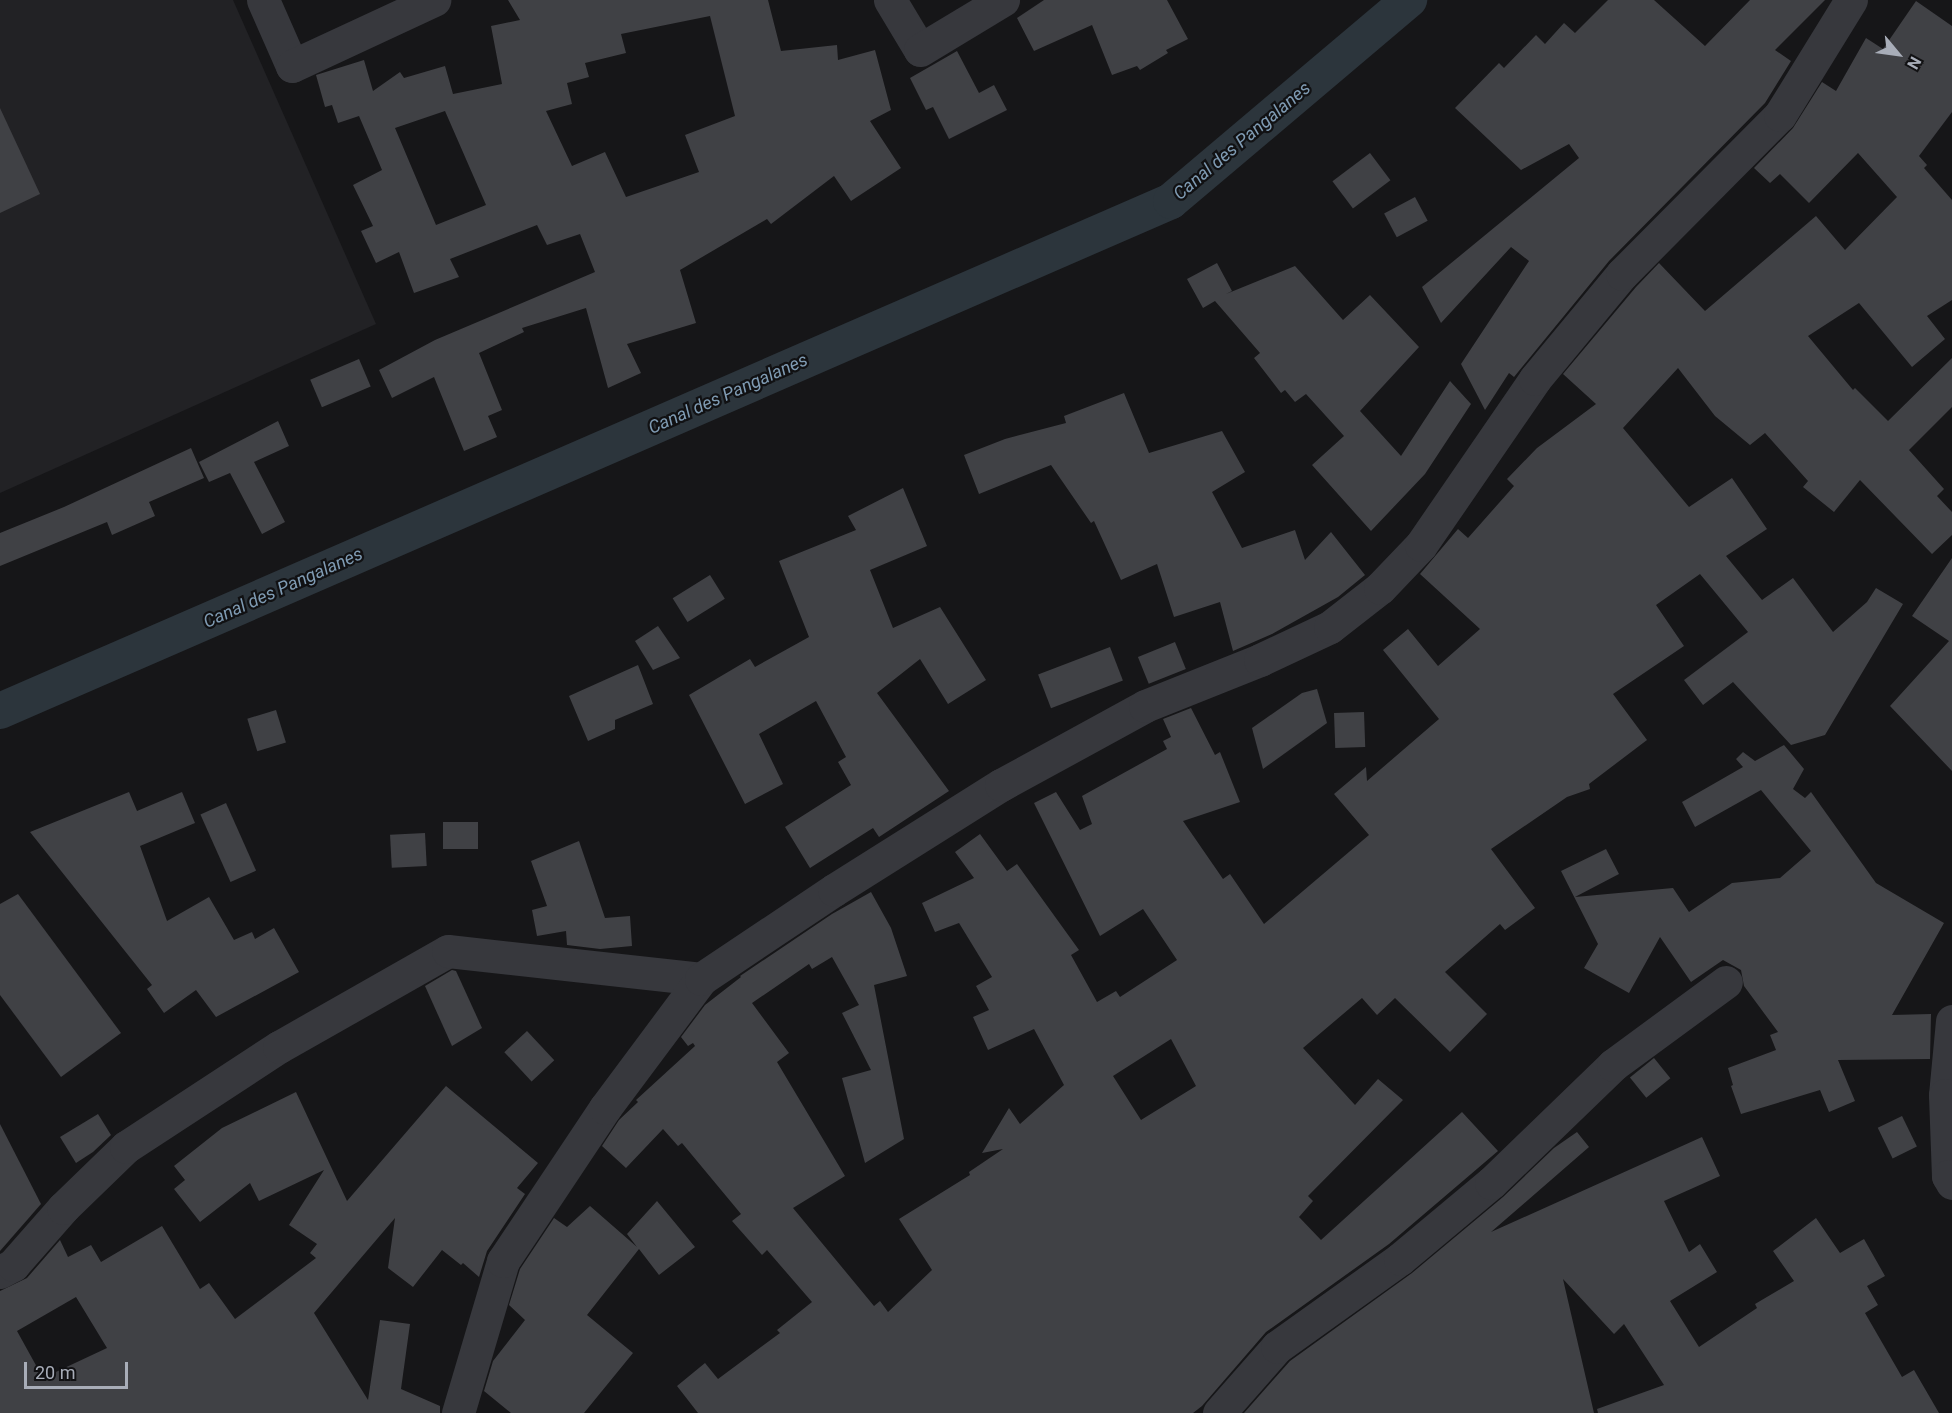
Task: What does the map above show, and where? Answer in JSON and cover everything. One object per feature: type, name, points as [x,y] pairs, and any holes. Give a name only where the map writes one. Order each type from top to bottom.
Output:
[{"type":"street","points":[[263,0],[292,66],[435,0]]},
{"type":"street","points":[[890,0],[920,50],[1003,0]]},
{"type":"street","points":[[458,1413],[503,1261],[605,1108],[701,979],[834,890],[1001,784],[1145,706],[1260,660],[1330,627],[1380,588],[1421,545],[1535,379],[1622,274],[1780,115],[1851,0]]},
{"type":"street","points":[[0,1272],[13,1265],[63,1208],[126,1147],[279,1047],[448,951],[701,979]]},
{"type":"street","points":[[1220,1413],[1277,1347],[1400,1259],[1491,1183],[1613,1065],[1726,982]]},
{"type":"street","points":[[1952,1021],[1945,1095],[1948,1176],[1952,1182]]},
{"type":"shaded area","points":[[0,0],[233,0],[376,324],[0,493]]},
{"type":"building","points":[[508,0],[768,0],[781,51],[837,45],[838,60],[875,50],[891,110],[870,121],[901,168],[851,201],[834,176],[771,224],[767,219],[680,270],[696,323],[627,344],[641,373],[608,388],[586,308],[522,328],[524,332],[479,353],[502,410],[488,416],[497,437],[464,451],[434,377],[392,398],[379,370],[435,340],[595,272],[580,234],[547,245],[537,225],[450,259],[459,277],[414,293],[399,252],[376,263],[361,231],[373,226],[353,185],[382,170],[359,116],[338,123],[332,105],[325,107],[316,75],[364,60],[373,91],[400,72],[404,78],[445,66],[453,94],[502,84],[491,26],[520,20]],"holes":[[[710,16],[735,116],[685,135],[699,172],[626,197],[605,152],[572,166],[546,111],[572,104],[567,83],[589,77],[585,63],[626,53],[621,34]],[[445,111],[486,205],[436,225],[395,128]]]},
{"type":"building","points":[[1044,0],[1167,0],[1188,39],[1166,50],[1168,53],[1140,70],[1137,66],[1112,75],[1092,25],[1034,51],[1017,18]]},
{"type":"building","points":[[1608,0],[1654,0],[1705,46],[1750,0],[1825,0],[1775,50],[1791,61],[1765,103],[1609,261],[1514,377],[1509,373],[1485,410],[1461,364],[1529,261],[1511,247],[1441,323],[1422,287],[1579,158],[1569,144],[1521,170],[1455,108],[1499,63],[1504,68],[1536,35],[1545,44],[1564,23],[1575,33]]},
{"type":"building","points":[[1916,1],[1952,26],[1952,112],[1919,156],[1927,165],[1924,168],[1952,200],[1952,300],[1927,316],[1945,339],[1912,367],[1859,303],[1808,336],[1853,390],[1855,388],[1888,421],[1952,358],[1952,407],[1909,450],[1944,489],[1937,496],[1952,512],[1952,535],[1932,554],[1860,480],[1834,512],[1803,487],[1808,481],[1765,433],[1750,445],[1715,416],[1678,368],[1623,428],[1689,507],[1732,478],[1767,529],[1726,556],[1762,600],[1793,578],[1833,632],[1867,602],[1876,588],[1903,604],[1825,735],[1791,745],[1733,682],[1703,705],[1684,680],[1748,632],[1700,574],[1656,605],[1684,646],[1613,694],[1647,740],[1589,784],[1590,789],[1567,797],[1491,849],[1535,908],[1505,930],[1500,924],[1445,972],[1487,1014],[1450,1052],[1395,998],[1377,1015],[1362,998],[1303,1048],[1355,1105],[1378,1079],[1403,1100],[1308,1196],[1313,1201],[1299,1217],[1321,1240],[1462,1112],[1498,1151],[1389,1244],[1266,1332],[1202,1406],[1193,1413],[698,1413],[677,1386],[705,1363],[718,1379],[780,1333],[777,1330],[812,1302],[767,1250],[762,1255],[732,1221],[741,1214],[682,1143],[678,1146],[663,1129],[626,1168],[602,1146],[619,1120],[638,1102],[636,1100],[695,1046],[693,1043],[688,1046],[681,1037],[705,1005],[740,976],[832,914],[871,892],[891,928],[907,976],[874,985],[904,1139],[865,1163],[842,1078],[871,1070],[842,1013],[859,1005],[832,957],[812,969],[809,964],[752,1003],[789,1053],[777,1062],[845,1176],[793,1208],[874,1306],[880,1301],[888,1312],[932,1270],[899,1219],[970,1175],[969,1172],[1003,1149],[982,1153],[1009,1108],[1020,1124],[1064,1085],[1034,1029],[988,1050],[973,1017],[989,1010],[976,986],[992,977],[959,923],[935,932],[922,903],[974,878],[955,852],[980,834],[1007,871],[1017,864],[1079,950],[1071,955],[1097,1002],[1116,991],[1120,997],[1177,960],[1143,909],[1100,936],[1034,803],[1056,792],[1080,830],[1092,824],[1082,796],[1167,749],[1163,741],[1171,737],[1163,719],[1191,708],[1215,755],[1220,752],[1240,802],[1183,821],[1223,879],[1230,874],[1264,924],[1369,835],[1334,794],[1366,767],[1367,781],[1439,719],[1383,650],[1408,629],[1438,666],[1480,629],[1420,574],[1458,529],[1468,538],[1514,486],[1507,479],[1537,448],[1596,404],[1563,374],[1659,263],[1705,311],[1816,216],[1845,250],[1897,197],[1858,153],[1809,203],[1780,174],[1770,183],[1754,168],[1793,128],[1822,82],[1836,91],[1866,38],[1883,49]],"holes":[[[1171,1039],[1196,1086],[1141,1120],[1113,1076]]]},
{"type":"building","points":[[957,51],[979,93],[994,85],[1007,110],[949,139],[933,107],[926,110],[910,78]]},
{"type":"building","points":[[0,108],[40,194],[0,213]]},
{"type":"building","points":[[1370,153],[1390,180],[1353,208],[1332,181]]},
{"type":"building","points":[[1415,197],[1428,221],[1397,237],[1384,213]]},
{"type":"building","points":[[1217,263],[1232,291],[1226,294],[1295,266],[1343,320],[1370,295],[1419,347],[1360,411],[1401,456],[1450,381],[1471,404],[1425,474],[1371,531],[1312,465],[1344,436],[1306,394],[1295,402],[1285,390],[1281,393],[1254,358],[1260,353],[1215,301],[1203,308],[1187,279]]},
{"type":"building","points":[[359,359],[371,387],[322,407],[310,380]]},
{"type":"building","points":[[1124,393],[1149,453],[1222,431],[1245,472],[1212,492],[1242,548],[1295,530],[1305,560],[1331,532],[1365,575],[1338,597],[1272,634],[1233,651],[1220,602],[1174,617],[1157,564],[1121,580],[1094,521],[1091,523],[1051,465],[979,494],[964,455],[1005,439],[1066,423],[1064,416]]},
{"type":"building","points":[[278,421],[289,446],[254,462],[285,522],[262,534],[230,473],[209,482],[199,462]]},
{"type":"building","points":[[191,448],[204,478],[149,502],[155,516],[112,535],[107,522],[0,566],[0,533],[64,507]]},
{"type":"building","points":[[903,488],[927,546],[870,570],[893,628],[940,607],[986,680],[948,704],[920,659],[877,693],[949,791],[879,837],[873,828],[810,868],[785,827],[851,785],[838,762],[846,757],[816,701],[759,734],[783,784],[745,804],[689,695],[750,659],[755,667],[809,637],[779,561],[856,530],[848,516]]},
{"type":"building","points":[[1952,558],[1952,771],[1890,706],[1949,641],[1912,616]]},
{"type":"building","points":[[710,575],[725,599],[688,622],[673,598]]},
{"type":"building","points":[[658,626],[680,658],[653,670],[635,641]]},
{"type":"building","points":[[1175,642],[1186,669],[1149,684],[1138,657]]},
{"type":"building","points":[[1110,647],[1123,681],[1051,708],[1038,675]]},
{"type":"building","points":[[638,665],[653,704],[615,720],[615,729],[588,741],[569,696]]},
{"type":"building","points":[[1317,689],[1327,723],[1263,769],[1252,728],[1302,693]]},
{"type":"building","points":[[276,710],[286,743],[257,751],[247,719]]},
{"type":"building","points":[[1364,712],[1365,747],[1335,748],[1334,713]]},
{"type":"building","points":[[1784,745],[1804,769],[1793,789],[1805,798],[1811,792],[1876,883],[1944,923],[1892,1015],[1931,1014],[1930,1059],[1838,1060],[1855,1101],[1829,1112],[1820,1090],[1741,1114],[1731,1086],[1733,1085],[1728,1068],[1776,1050],[1770,1035],[1778,1032],[1744,986],[1741,970],[1723,960],[1691,982],[1660,937],[1629,993],[1584,968],[1598,944],[1561,871],[1606,849],[1619,874],[1575,897],[1673,888],[1689,912],[1732,883],[1780,878],[1811,851],[1761,790],[1695,827],[1682,802],[1743,767],[1736,759],[1743,752],[1755,761]]},
{"type":"building","points":[[129,792],[137,811],[182,792],[195,823],[140,846],[167,921],[209,897],[234,940],[252,932],[255,939],[274,928],[299,972],[216,1017],[196,990],[164,1013],[147,989],[152,985],[30,832]]},
{"type":"building","points":[[226,803],[256,871],[231,882],[200,814]]},
{"type":"building","points":[[443,822],[478,822],[478,849],[443,849]]},
{"type":"building","points":[[425,833],[427,866],[392,868],[390,835]]},
{"type":"building","points":[[579,841],[605,918],[630,916],[632,946],[600,949],[567,945],[566,931],[537,936],[532,910],[547,906],[531,861]]},
{"type":"building","points":[[18,894],[121,1033],[61,1077],[0,995],[0,904]]},
{"type":"building","points":[[452,970],[456,971],[482,1028],[452,1046],[425,986]]},
{"type":"building","points":[[527,1031],[554,1060],[532,1081],[504,1052]]},
{"type":"building","points":[[1654,1058],[1670,1078],[1646,1098],[1630,1078]]},
{"type":"building","points":[[446,1086],[538,1163],[517,1188],[525,1194],[487,1251],[479,1277],[463,1263],[461,1265],[442,1250],[413,1287],[388,1268],[395,1218],[314,1313],[368,1400],[380,1320],[410,1324],[401,1389],[440,1406],[440,1413],[0,1413],[0,1291],[27,1278],[60,1240],[68,1257],[91,1245],[101,1262],[162,1226],[200,1289],[209,1283],[235,1319],[316,1258],[310,1253],[317,1244],[289,1225],[324,1170],[259,1201],[250,1183],[200,1222],[174,1189],[185,1180],[174,1166],[222,1128],[296,1092],[347,1201]],"holes":[[[76,1297],[107,1348],[43,1378],[17,1331]]]},
{"type":"building","points":[[98,1114],[111,1135],[93,1152],[76,1163],[60,1137]]},
{"type":"building","points":[[1902,1116],[1917,1147],[1893,1158],[1878,1128]]},
{"type":"building","points":[[0,1124],[41,1204],[0,1251]]},
{"type":"building","points":[[1577,1132],[1589,1147],[1491,1232],[1702,1137],[1720,1176],[1664,1201],[1689,1252],[1700,1244],[1717,1272],[1670,1301],[1699,1347],[1757,1308],[1755,1304],[1794,1281],[1773,1251],[1816,1218],[1840,1253],[1864,1239],[1885,1276],[1867,1286],[1878,1305],[1865,1313],[1902,1377],[1914,1370],[1939,1413],[1598,1413],[1597,1409],[1664,1385],[1624,1324],[1614,1334],[1563,1279],[1594,1413],[1244,1413],[1290,1361],[1412,1273],[1503,1197],[1554,1148]]},
{"type":"building","points":[[657,1201],[695,1247],[659,1275],[639,1249],[587,1315],[633,1353],[584,1413],[511,1413],[484,1391],[493,1361],[525,1320],[509,1305],[520,1269],[554,1218],[567,1227],[590,1206],[637,1247],[627,1234]]},
{"type":"waterway","name":"Canal des Pangalanes","points":[[0,711],[1171,201],[1409,0]]}]
